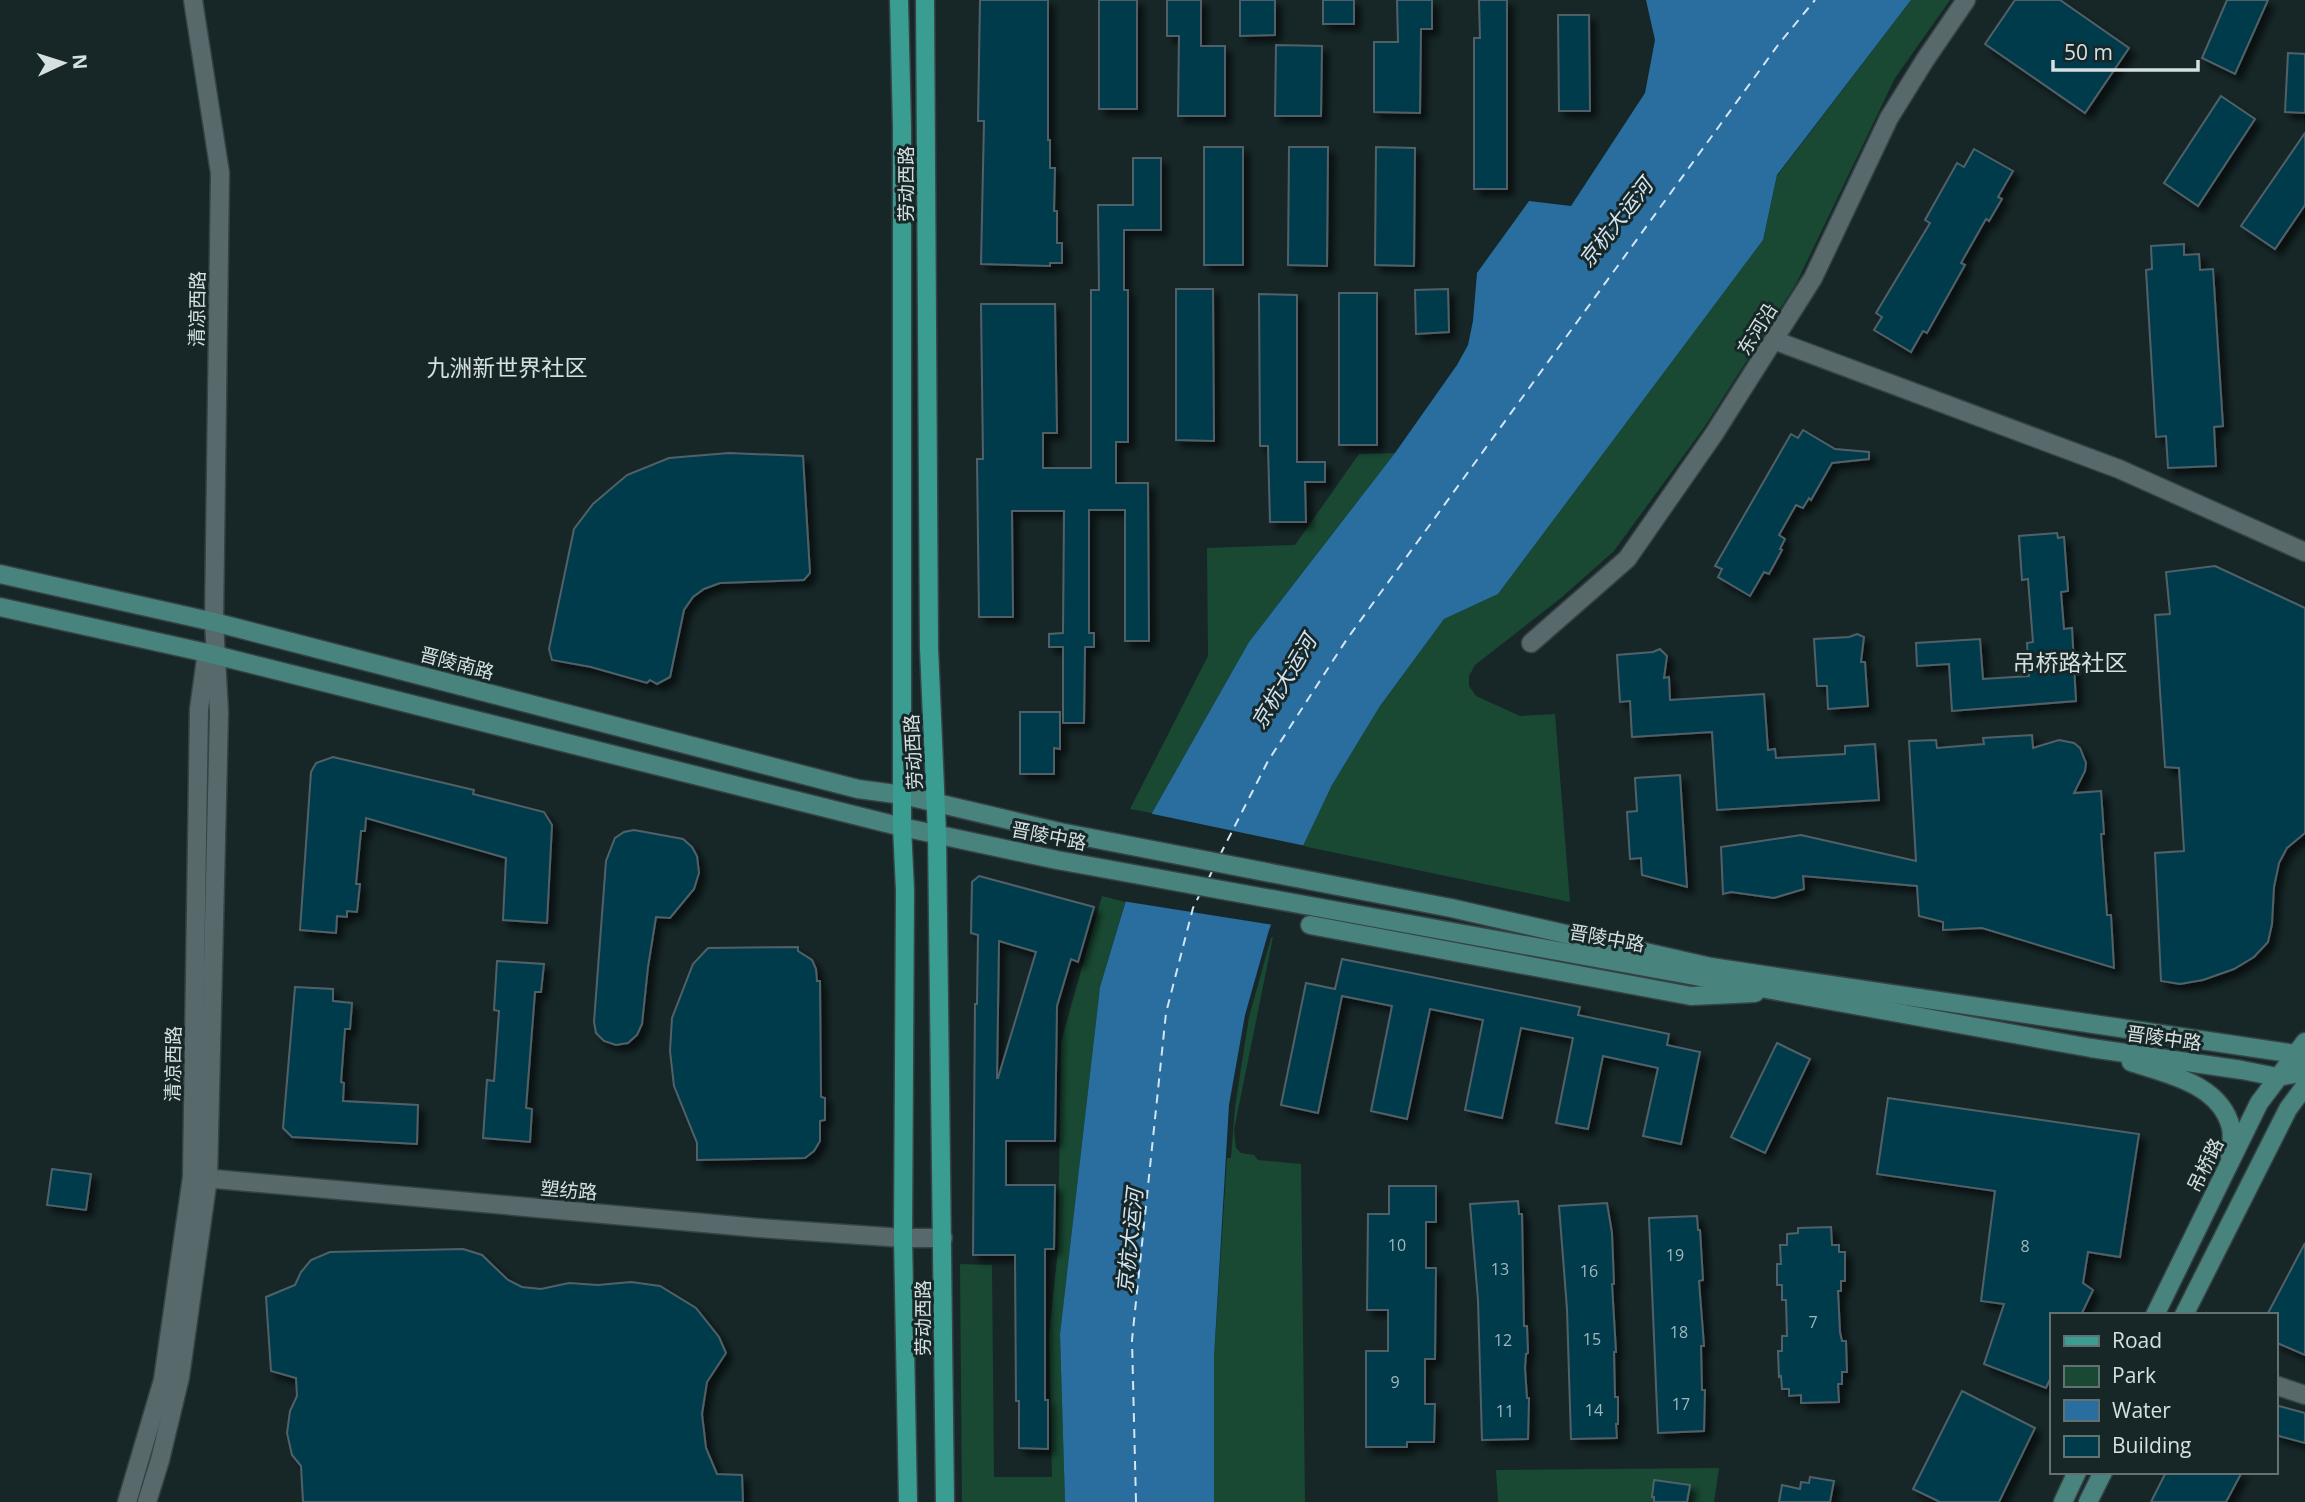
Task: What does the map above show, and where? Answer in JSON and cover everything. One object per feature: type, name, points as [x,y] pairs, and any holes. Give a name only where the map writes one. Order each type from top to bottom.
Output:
[{"type":"main road","name":"劳动西路","points":[[899,0],[902,128],[902,827],[905,890],[903,1238],[908,1502]]},
{"type":"main road","name":"劳动西路","points":[[925,0],[929,648],[937,834],[945,1502]]},
{"type":"main road","name":"晋陵南路","points":[[0,574],[214,622],[858,789],[902,795]]},
{"type":"main road","points":[[0,607],[211,655],[902,827]]},
{"type":"main road","name":"晋陵中路","points":[[902,795],[1060,832],[1464,911],[1711,967],[2302,1052]]},
{"type":"main road","name":"晋陵中路","points":[[902,827],[1057,860],[2091,1048],[2277,1077],[2305,1072]]},
{"type":"main road","points":[[1310,925],[1691,996],[1785,992]]},
{"type":"main road","points":[[2091,1048],[2188,1082],[2211,1096],[2224,1111],[2231,1129],[2230,1163]]},
{"type":"main road","name":"吊桥路","points":[[2156,1313],[2259,1103],[2277,1077],[2302,1052]]},
{"type":"main road","points":[[2185,1313],[2288,1109],[2305,1086]]},
{"type":"main road","points":[[2063,1502],[2076,1474]]},
{"type":"main road","points":[[2088,1502],[2102,1474]]},
{"type":"street","name":"清凉西路","points":[[147,1502],[180,1377],[200,1177],[200,709],[211,655],[214,622],[220,173],[192,0]]},
{"type":"street","name":"东河沿","points":[[1531,643],[1627,559],[1714,434],[1814,278],[1889,118],[1966,0]]},
{"type":"street","points":[[1776,341],[2119,469],[2305,552]]},
{"type":"street","name":"清凉西路","points":[[127,1502],[163,1380],[200,1177]]},
{"type":"street","name":"塑纺路","points":[[200,1177],[759,1228],[903,1238],[943,1238]]},
{"type":"street","points":[[2277,1386],[2305,1395]]},
{"type":"green space","points":[[1911,0],[1950,0],[1895,78],[1796,284],[1703,429],[1614,551],[1562,597],[1475,665],[1469,676],[1469,686],[1476,696],[1520,716],[1555,714],[1570,902],[1303,846],[1332,785],[1380,706],[1444,619],[1498,594],[1763,240],[1777,176]]},
{"type":"green space","points":[[1395,453],[1249,642],[1152,813],[1130,809],[1208,656],[1207,548],[1295,545],[1359,454]]},
{"type":"green space","points":[[1102,896],[1125,902],[1100,987],[1060,1334],[1065,1502],[962,1502],[960,1264],[992,1265],[994,1477],[1052,1477],[1049,1335],[1058,1249],[1061,1042]]},
{"type":"green space","points":[[1273,937],[1234,1130],[1236,1148],[1241,1153],[1254,1155],[1258,1160],[1301,1164],[1305,1502],[1214,1502],[1214,1358],[1227,1158],[1231,1158],[1235,1107],[1249,1017]]},
{"type":"green space","points":[[1719,1468],[1714,1502],[1498,1502],[1496,1470]]},
{"type":"water","name":"京杭大运河","points":[[1646,0],[1911,0],[1777,175],[1763,240],[1498,594],[1444,619],[1380,706],[1332,785],[1303,846],[1269,930],[1245,1015],[1229,1105],[1214,1357],[1214,1502],[1065,1502],[1060,1334],[1100,987],[1152,813],[1249,642],[1395,453],[1457,365],[1468,345],[1477,273],[1529,201],[1571,206],[1645,93],[1655,40]]},
{"type":"pier","points":[[1148,813],[1306,846],[1274,925],[1122,901]]},
{"type":"building","points":[[980,0],[1048,0],[1048,140],[1050,168],[1055,168],[1054,211],[1057,211],[1057,243],[1062,243],[1062,263],[1050,263],[1050,266],[981,264],[984,121],[978,121]]},
{"type":"building","points":[[1099,0],[1137,0],[1137,109],[1099,109]]},
{"type":"building","points":[[1167,0],[1201,0],[1201,46],[1225,46],[1225,116],[1178,116],[1179,36],[1167,36]]},
{"type":"building","points":[[1240,0],[1275,0],[1275,35],[1240,36]]},
{"type":"building","points":[[1323,0],[1354,0],[1354,24],[1323,24]]},
{"type":"building","points":[[1397,0],[1432,0],[1432,29],[1421,29],[1420,113],[1374,112],[1374,42],[1398,42]]},
{"type":"building","points":[[1479,0],[1507,0],[1507,189],[1474,189],[1474,38],[1480,38]]},
{"type":"building","points":[[2015,0],[2060,0],[2129,48],[2085,113],[1985,44]]},
{"type":"building","points":[[2227,0],[2268,0],[2235,74],[2202,58]]},
{"type":"building","points":[[1558,15],[1589,15],[1590,111],[1559,111]]},
{"type":"building","points":[[1276,45],[1322,46],[1321,116],[1275,116]]},
{"type":"building","points":[[2288,53],[2305,54],[2305,113],[2285,112]]},
{"type":"building","points":[[2221,96],[2255,119],[2198,206],[2164,183]]},
{"type":"building","points":[[2305,133],[2305,205],[2275,249],[2241,226]]},
{"type":"building","points":[[1204,147],[1243,147],[1243,265],[1204,265]]},
{"type":"building","points":[[1289,147],[1328,147],[1327,266],[1288,265]]},
{"type":"building","points":[[1376,147],[1415,148],[1414,266],[1375,265]]},
{"type":"building","points":[[1974,149],[2013,171],[1998,197],[2002,199],[1989,221],[1986,219],[1961,263],[1965,265],[1927,333],[1923,331],[1911,352],[1874,330],[1882,317],[1876,313],[1930,223],[1925,220],[1957,163],[1964,167]]},
{"type":"building","points":[[1133,158],[1161,158],[1161,230],[1124,230],[1124,290],[1128,290],[1128,442],[1116,442],[1116,483],[1148,483],[1149,641],[1125,641],[1125,510],[1089,510],[1089,633],[1094,633],[1094,647],[1085,647],[1084,723],[1063,723],[1063,647],[1049,647],[1049,634],[1063,633],[1064,511],[1012,511],[1013,617],[979,617],[977,459],[983,459],[981,304],[1055,304],[1057,433],[1043,433],[1043,468],[1091,468],[1091,290],[1099,290],[1098,205],[1133,205]]},
{"type":"building","points":[[2184,244],[2184,255],[2199,254],[2200,270],[2213,269],[2223,426],[2214,427],[2216,466],[2168,468],[2166,436],[2156,437],[2146,270],[2152,269],[2151,246]]},
{"type":"building","points":[[1176,289],[1213,289],[1214,441],[1176,440]]},
{"type":"building","points":[[1448,289],[1449,332],[1416,334],[1415,290]]},
{"type":"building","points":[[1339,293],[1377,293],[1377,445],[1339,445]]},
{"type":"building","points":[[1259,294],[1297,295],[1297,462],[1325,462],[1325,482],[1305,482],[1306,522],[1270,522],[1268,446],[1260,446]]},
{"type":"building","points":[[1803,430],[1835,449],[1869,452],[1869,459],[1832,463],[1811,500],[1809,498],[1803,508],[1796,505],[1779,535],[1785,539],[1780,549],[1782,550],[1769,574],[1764,572],[1750,596],[1718,577],[1722,569],[1715,566],[1791,434],[1798,438]]},
{"type":"building","points":[[729,453],[803,456],[810,573],[804,580],[720,583],[704,589],[693,597],[684,610],[670,677],[657,684],[650,680],[647,683],[591,667],[552,660],[549,649],[574,529],[593,504],[627,475],[669,458]]},
{"type":"building","points":[[2057,533],[2058,538],[2064,537],[2068,591],[2061,592],[2064,629],[2072,628],[2076,701],[1952,711],[1949,664],[1917,666],[1916,643],[1980,639],[1983,679],[2029,676],[2027,643],[2033,642],[2028,579],[2022,580],[2019,536]]},
{"type":"building","points":[[2215,566],[2305,608],[2305,833],[2287,848],[2279,863],[2268,942],[2254,957],[2234,969],[2203,980],[2180,984],[2161,981],[2155,853],[2184,851],[2179,768],[2165,767],[2155,615],[2170,614],[2166,572]]},
{"type":"building","points":[[1857,634],[1864,637],[1861,662],[1865,662],[1868,706],[1828,709],[1827,686],[1817,686],[1814,639]]},
{"type":"building","points":[[1660,649],[1667,656],[1664,678],[1669,677],[1670,700],[1764,694],[1768,750],[1775,749],[1776,758],[1845,754],[1845,746],[1875,744],[1879,800],[1717,810],[1712,732],[1632,737],[1630,701],[1620,702],[1617,655]]},
{"type":"building","points":[[1020,712],[1060,712],[1060,749],[1054,748],[1054,774],[1020,774]]},
{"type":"building","points":[[2032,735],[2033,748],[2059,740],[2074,743],[2080,748],[2086,763],[2074,793],[2101,791],[2104,834],[2101,834],[2107,915],[2111,915],[2114,968],[1982,928],[1943,930],[1943,922],[1919,916],[1917,886],[1803,876],[1804,889],[1774,898],[1731,892],[1723,894],[1721,847],[1801,835],[1916,861],[1909,741],[1936,740],[1937,748],[1984,744],[1983,738]]},
{"type":"building","points":[[333,757],[474,790],[473,794],[544,812],[552,825],[547,923],[503,920],[506,858],[366,818],[365,831],[361,831],[356,884],[360,884],[357,912],[347,911],[347,917],[337,916],[336,933],[300,930],[311,772],[316,763]]},
{"type":"building","points":[[1680,775],[1687,887],[1642,875],[1641,858],[1630,859],[1627,812],[1637,811],[1635,778]]},
{"type":"building","points":[[634,830],[683,839],[697,856],[699,873],[694,889],[670,918],[656,917],[642,1024],[637,1035],[628,1043],[616,1045],[604,1041],[596,1033],[594,1022],[606,861],[615,838]]},
{"type":"building","points":[[979,876],[1094,907],[1078,962],[1071,959],[1057,1006],[1055,1141],[1006,1141],[1006,1185],[1055,1185],[1054,1249],[1045,1249],[1045,1400],[1048,1400],[1048,1449],[1019,1448],[1015,1255],[973,1255],[978,935],[971,933],[972,882]],"holes":[[[999,941],[1036,952],[998,1078],[997,1078]]]},
{"type":"building","points":[[798,947],[798,951],[812,960],[817,981],[820,981],[821,1097],[825,1098],[825,1120],[820,1121],[820,1141],[814,1151],[805,1158],[697,1160],[697,1143],[674,1086],[670,1051],[672,1018],[693,964],[708,948]]},
{"type":"building","points":[[1342,959],[1580,1007],[1578,1015],[1669,1034],[1667,1045],[1700,1052],[1681,1144],[1643,1136],[1658,1068],[1603,1056],[1588,1129],[1556,1123],[1573,1038],[1521,1028],[1502,1118],[1465,1110],[1483,1020],[1430,1009],[1407,1119],[1371,1111],[1392,1006],[1342,996],[1318,1113],[1281,1105],[1306,983],[1335,989]]},
{"type":"building","points":[[497,961],[544,964],[541,992],[535,992],[526,1108],[532,1109],[530,1142],[483,1138],[487,1080],[494,1081],[499,1011],[494,1010]]},
{"type":"building","points":[[295,987],[333,989],[333,1001],[352,1003],[350,1029],[345,1029],[341,1082],[344,1083],[343,1101],[418,1105],[417,1144],[292,1137],[283,1128]]},
{"type":"building","points":[[1777,1043],[1810,1059],[1765,1153],[1731,1137]]},
{"type":"building","points":[[1888,1098],[2139,1134],[2120,1257],[2088,1252],[2083,1283],[2093,1290],[2082,1313],[2050,1313],[2050,1379],[2046,1388],[1984,1364],[2004,1304],[1981,1301],[1995,1191],[1877,1174]]},
{"type":"building","points":[[52,1169],[91,1174],[86,1210],[47,1205]]},
{"type":"building","points":[[1389,1186],[1436,1186],[1436,1222],[1426,1222],[1426,1268],[1436,1268],[1435,1359],[1425,1359],[1425,1404],[1435,1404],[1434,1442],[1407,1442],[1407,1447],[1366,1447],[1366,1351],[1388,1351],[1388,1310],[1367,1310],[1368,1214],[1389,1214]]},
{"type":"building","points":[[1518,1201],[1519,1214],[1522,1214],[1524,1326],[1527,1326],[1528,1353],[1525,1368],[1529,1398],[1528,1439],[1482,1440],[1478,1300],[1470,1204]]},
{"type":"building","points":[[1607,1203],[1612,1233],[1617,1438],[1571,1439],[1567,1309],[1559,1206]]},
{"type":"building","points":[[1697,1216],[1703,1280],[1699,1281],[1704,1346],[1701,1346],[1702,1390],[1705,1390],[1704,1431],[1658,1433],[1649,1218]]},
{"type":"building","points":[[1831,1227],[1832,1245],[1839,1245],[1839,1252],[1845,1252],[1845,1281],[1841,1281],[1841,1291],[1838,1291],[1840,1332],[1842,1341],[1846,1341],[1847,1372],[1842,1372],[1842,1384],[1838,1384],[1839,1402],[1801,1403],[1801,1395],[1789,1396],[1789,1389],[1782,1389],[1781,1376],[1779,1377],[1778,1351],[1782,1351],[1782,1336],[1787,1336],[1786,1300],[1782,1300],[1782,1285],[1777,1285],[1777,1264],[1781,1264],[1780,1245],[1787,1245],[1787,1234],[1798,1233],[1798,1228]]},
{"type":"building","points":[[2305,1243],[2305,1355],[2277,1343],[2277,1313],[2268,1313]]},
{"type":"building","points":[[463,1249],[482,1255],[508,1280],[522,1287],[541,1289],[569,1283],[598,1285],[631,1282],[660,1286],[696,1308],[719,1337],[726,1353],[707,1382],[702,1414],[706,1448],[717,1474],[742,1475],[743,1502],[303,1502],[301,1466],[292,1455],[287,1433],[290,1411],[297,1396],[296,1378],[271,1371],[266,1297],[295,1285],[311,1260],[330,1252]]},
{"type":"building","points":[[1962,1391],[2035,1428],[1999,1502],[1940,1502],[1913,1489]]},
{"type":"building","points":[[2277,1406],[2305,1413],[2305,1443],[2277,1436]]},
{"type":"building","points":[[2165,1474],[2241,1474],[2226,1502],[2151,1502]]},
{"type":"building","points":[[1810,1477],[1834,1481],[1830,1502],[1779,1502],[1782,1485],[1800,1489],[1801,1482],[1809,1483]]},
{"type":"building","points":[[1654,1480],[1690,1485],[1687,1502],[1654,1502]]},
{"type":"ferry route","points":[[1220,855],[1268,761],[1347,639],[1778,45],[1815,0]]},
{"type":"ferry route","points":[[1208,880],[1213,869]]},
{"type":"ferry route","points":[[1136,1502],[1132,1340],[1166,1013],[1193,908],[1200,894]]},
{"type":"district","name":"九洲新世界社区","points":[[507,368]]},
{"type":"district","name":"吊桥路社区","points":[[2070,663]]}]
